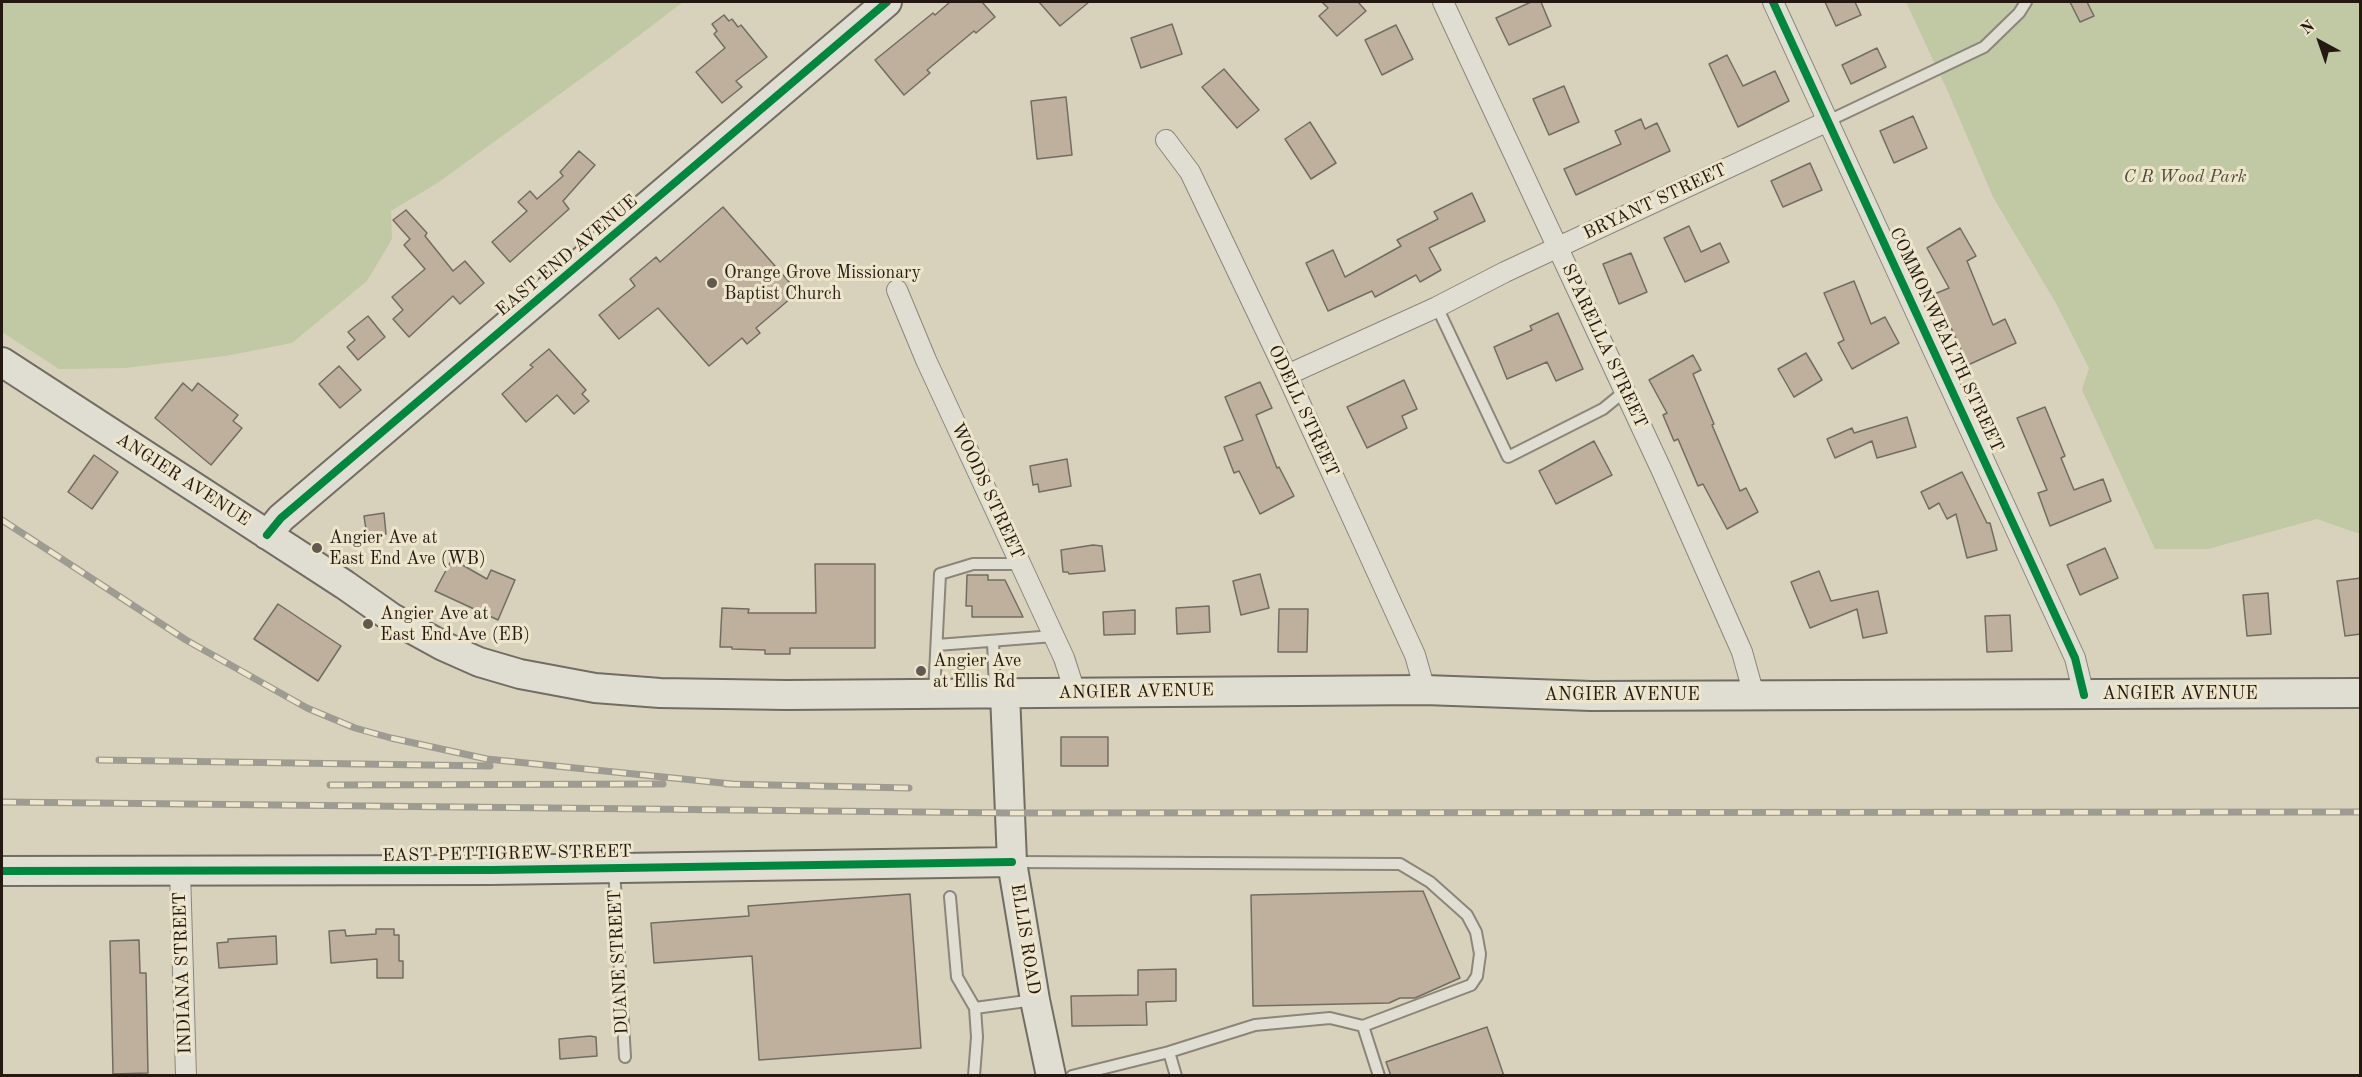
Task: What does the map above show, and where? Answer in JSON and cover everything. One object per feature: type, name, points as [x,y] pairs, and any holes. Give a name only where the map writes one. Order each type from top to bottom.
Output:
[{"type":"main road","name":"EAST END AVENUE","points":[[267,536],[281,518],[887,2]]},
{"type":"main road","name":"ANGIER AVENUE","points":[[2,362],[392,618],[443,646],[479,662],[520,674],[595,688],[660,693],[934,694],[1425,690],[1591,696],[2361,693]]},
{"type":"main road","name":"ELLIS ROAD","points":[[1000,694],[1012,862],[1035,1000],[1051,1076]]},
{"type":"main road","name":"EAST PETTIGREW STREET","points":[[2,871],[614,868],[1012,862]]},
{"type":"street","name":"SPARELLA STREET","points":[[1443,2],[1625,391],[1742,652],[1754,695]]},
{"type":"street","name":"COMMONWEALTH STREET","points":[[1773,2],[2075,658],[2084,694]]},
{"type":"street","name":"BRYANT STREET","points":[[1287,375],[1437,307],[1828,121]]},
{"type":"street","name":"ODELL STREET","points":[[1166,140],[1190,172],[1287,375],[1415,655],[1425,690]]},
{"type":"street","name":"WOODS STREET","points":[[897,290],[1054,636],[1075,692]]},
{"type":"street","name":"INDIANA STREET","points":[[180,871],[186,1076]]},
{"type":"lane","points":[[1828,121],[1984,47],[2019,13],[2026,2]]},
{"type":"lane","points":[[1437,307],[1508,457],[1604,409],[1625,391]]},
{"type":"lane","points":[[934,694],[940,574],[973,564],[1021,564]]},
{"type":"lane","points":[[937,645],[1054,636]]},
{"type":"lane","points":[[993,641],[1000,694]]},
{"type":"lane","points":[[1012,862],[1400,864],[1430,882],[1467,915],[1476,932],[1480,954],[1477,976],[1471,985],[1363,1026],[1330,1018],[1255,1025],[1169,1052],[1072,1076]]},
{"type":"lane","name":"DUANE STREET","points":[[614,868],[625,1056]]},
{"type":"lane","points":[[950,897],[957,977],[975,1008],[977,1037],[974,1076]]},
{"type":"lane","points":[[975,1008],[1035,1000]]},
{"type":"lane","points":[[1363,1026],[1379,1076]]},
{"type":"lane","points":[[1169,1052],[1176,1076]]},
{"type":"green space","points":[[2,2],[683,2],[439,182],[391,211],[392,239],[367,281],[292,343],[225,356],[125,368],[59,369],[2,332]]},
{"type":"green space","name":"C R Wood Park","points":[[1906,2],[2360,2],[2360,534],[2317,519],[2208,549],[2155,549],[2082,390],[2089,368],[2057,305],[1993,197]]},
{"type":"building","points":[[950,2],[982,2],[995,17],[976,33],[974,31],[927,70],[930,73],[904,95],[875,60]]},
{"type":"building","points":[[1039,2],[1089,2],[1060,26]]},
{"type":"building","points":[[1322,2],[1358,2],[1366,11],[1337,36],[1319,16],[1328,8]]},
{"type":"building","points":[[1531,2],[1541,2],[1551,26],[1509,45],[1496,18]]},
{"type":"building","points":[[1825,2],[1855,2],[1861,15],[1836,26]]},
{"type":"building","points":[[2070,2],[2087,2],[2094,16],[2080,22]]},
{"type":"building","points":[[724,15],[729,21],[732,19],[738,27],[741,25],[767,57],[736,81],[742,87],[722,103],[696,72],[725,48],[714,34],[717,31],[712,24]]},
{"type":"building","points":[[1172,24],[1182,54],[1141,68],[1131,38]]},
{"type":"building","points":[[1396,25],[1413,59],[1382,75],[1365,40]]},
{"type":"building","points":[[1877,48],[1886,67],[1851,84],[1842,65]]},
{"type":"building","points":[[1727,55],[1743,86],[1775,71],[1789,101],[1738,127],[1709,64]]},
{"type":"building","points":[[1224,69],[1259,110],[1237,128],[1202,87]]},
{"type":"building","points":[[1564,86],[1579,122],[1549,135],[1533,99]]},
{"type":"building","points":[[1066,97],[1072,155],[1037,159],[1031,101]]},
{"type":"building","points":[[1913,116],[1927,148],[1894,163],[1880,131]]},
{"type":"building","points":[[1641,119],[1645,129],[1657,123],[1670,151],[1576,195],[1564,169],[1621,144],[1615,131]]},
{"type":"building","points":[[1310,122],[1336,163],[1311,179],[1285,139]]},
{"type":"building","points":[[579,151],[595,165],[563,201],[569,209],[510,262],[492,242],[527,211],[518,202],[530,191],[537,199],[563,176],[560,172]]},
{"type":"building","points":[[1810,163],[1822,190],[1783,207],[1771,181]]},
{"type":"building","points":[[1472,193],[1485,221],[1429,248],[1441,270],[1420,282],[1416,275],[1375,297],[1372,291],[1328,311],[1306,263],[1333,250],[1345,277],[1401,246],[1397,240],[1438,219],[1434,212]]},
{"type":"building","name":"Orange Grove Missionary Baptist Church","points":[[723,207],[798,292],[756,328],[760,333],[747,344],[742,338],[709,366],[658,308],[619,339],[599,315],[635,286],[630,279],[656,257],[660,262]]},
{"type":"building","points":[[406,210],[427,233],[425,236],[453,271],[465,261],[484,283],[460,304],[453,296],[409,337],[393,319],[403,310],[392,297],[425,269],[404,245],[410,239],[393,220]]},
{"type":"building","points":[[1689,226],[1701,252],[1720,243],[1729,262],[1685,282],[1664,238]]},
{"type":"building","points":[[1960,228],[1976,256],[1967,261],[1993,325],[2005,319],[2016,343],[1968,365],[1947,319],[1942,321],[1932,295],[1949,288],[1927,248]]},
{"type":"building","points":[[1631,253],[1647,292],[1619,304],[1603,264]]},
{"type":"building","points":[[1854,281],[1871,324],[1885,317],[1899,343],[1852,369],[1838,343],[1844,340],[1824,293]]},
{"type":"building","points":[[1558,313],[1583,369],[1556,381],[1547,362],[1507,379],[1494,347],[1532,330],[1530,326]]},
{"type":"building","points":[[368,316],[385,337],[358,360],[347,347],[355,340],[348,332]]},
{"type":"building","points":[[549,349],[586,390],[582,394],[589,401],[574,414],[557,395],[526,422],[502,394],[533,367],[530,365]]},
{"type":"building","points":[[1806,353],[1822,380],[1794,397],[1778,369]]},
{"type":"building","points":[[1693,355],[1701,370],[1693,374],[1714,424],[1712,425],[1740,491],[1746,488],[1758,512],[1727,529],[1703,484],[1698,486],[1678,439],[1674,441],[1663,415],[1667,413],[1649,380]]},
{"type":"building","points":[[339,366],[361,390],[340,408],[319,384]]},
{"type":"building","points":[[1404,380],[1417,409],[1402,416],[1407,428],[1367,448],[1347,407]]},
{"type":"building","points":[[1260,382],[1272,408],[1256,415],[1277,468],[1279,467],[1294,496],[1260,514],[1239,471],[1234,473],[1224,447],[1243,440],[1225,397]]},
{"type":"building","points":[[183,383],[192,391],[198,383],[238,415],[233,421],[242,428],[211,465],[155,418]]},
{"type":"building","points":[[2045,407],[2065,456],[2061,458],[2074,490],[2103,479],[2111,501],[2050,526],[2038,493],[2047,490],[2017,418]]},
{"type":"building","points":[[1907,417],[1916,447],[1877,458],[1872,441],[1835,458],[1827,439],[1852,428],[1854,433]]},
{"type":"building","points":[[1594,441],[1612,475],[1556,504],[1539,471]]},
{"type":"building","points":[[94,455],[118,472],[92,509],[68,492]]},
{"type":"building","points":[[1067,459],[1071,486],[1039,492],[1038,484],[1033,485],[1030,466]]},
{"type":"building","points":[[1962,472],[1987,523],[1990,523],[1997,550],[1967,558],[1956,514],[1947,519],[1939,503],[1929,509],[1921,492]]},
{"type":"building","points":[[384,513],[386,534],[367,537],[364,516]]},
{"type":"building","points":[[1093,545],[1102,546],[1105,571],[1069,574],[1063,572],[1061,550]]},
{"type":"building","points":[[2105,548],[2118,578],[2080,595],[2067,565]]},
{"type":"building","points":[[452,559],[487,579],[491,570],[515,580],[498,620],[435,591]]},
{"type":"building","points":[[815,564],[875,564],[875,648],[790,648],[790,654],[765,654],[765,650],[720,647],[722,608],[749,609],[748,613],[816,613]]},
{"type":"building","points":[[1819,571],[1831,601],[1878,591],[1887,633],[1863,638],[1857,609],[1810,628],[1791,582]]},
{"type":"building","points":[[1260,574],[1269,608],[1241,615],[1233,581]]},
{"type":"building","points":[[967,575],[988,575],[988,580],[1005,580],[1023,617],[972,617],[972,606],[966,606]]},
{"type":"building","points":[[2361,578],[2361,634],[2345,636],[2337,581]]},
{"type":"building","points":[[2268,593],[2271,634],[2247,636],[2243,595]]},
{"type":"building","points":[[278,604],[341,646],[318,681],[254,639]]},
{"type":"building","points":[[1209,606],[1210,632],[1177,634],[1176,608]]},
{"type":"building","points":[[1279,609],[1308,609],[1307,652],[1278,652]]},
{"type":"building","points":[[1135,610],[1135,634],[1104,635],[1103,612]]},
{"type":"building","points":[[2010,615],[2012,651],[1987,652],[1985,616]]},
{"type":"building","points":[[1061,737],[1108,737],[1108,766],[1061,766]]},
{"type":"building","points":[[1423,891],[1460,978],[1415,998],[1400,998],[1389,1003],[1253,1006],[1251,895]]},
{"type":"building","points":[[910,894],[921,1048],[759,1060],[752,956],[654,963],[651,923],[749,916],[748,906]]},
{"type":"building","points":[[376,929],[394,929],[394,935],[399,935],[399,961],[403,961],[403,978],[377,978],[377,959],[331,963],[329,931],[345,930],[346,936],[376,934]]},
{"type":"building","points":[[276,936],[277,964],[219,968],[217,943],[228,942],[228,939]]},
{"type":"building","points":[[139,940],[140,973],[146,973],[148,1073],[113,1074],[110,941]]},
{"type":"building","points":[[1176,969],[1176,1001],[1146,1002],[1147,1025],[1072,1026],[1071,996],[1138,995],[1138,970]]},
{"type":"building","points":[[1487,1027],[1504,1076],[1391,1076],[1386,1062]]},
{"type":"building","points":[[596,1037],[597,1056],[560,1059],[559,1039]]},
{"type":"railway","points":[[2,520],[186,640],[307,708],[355,728],[487,759],[732,784]]},
{"type":"railway","points":[[99,760],[490,766]]},
{"type":"railway","points":[[330,785],[663,784]]},
{"type":"railway","points":[[726,784],[909,788]]},
{"type":"railway","points":[[2,802],[1009,813],[2360,812]]},
{"type":"cycle path","points":[[267,535],[281,518],[887,2]]},
{"type":"cycle path","points":[[1773,2],[2075,658],[2084,695]]},
{"type":"cycle path","points":[[2,871],[491,870],[1012,862]]},
{"type":"place","name":"Orange Grove Missionary Baptist Church","points":[[712,283]]},
{"type":"place","name":"Angier Ave at East End Ave (WB)","points":[[317,548]]},
{"type":"place","name":"Angier Ave at East End Ave (EB)","points":[[368,624]]},
{"type":"place","name":"Angier Ave at Ellis Rd","points":[[921,671]]}]
